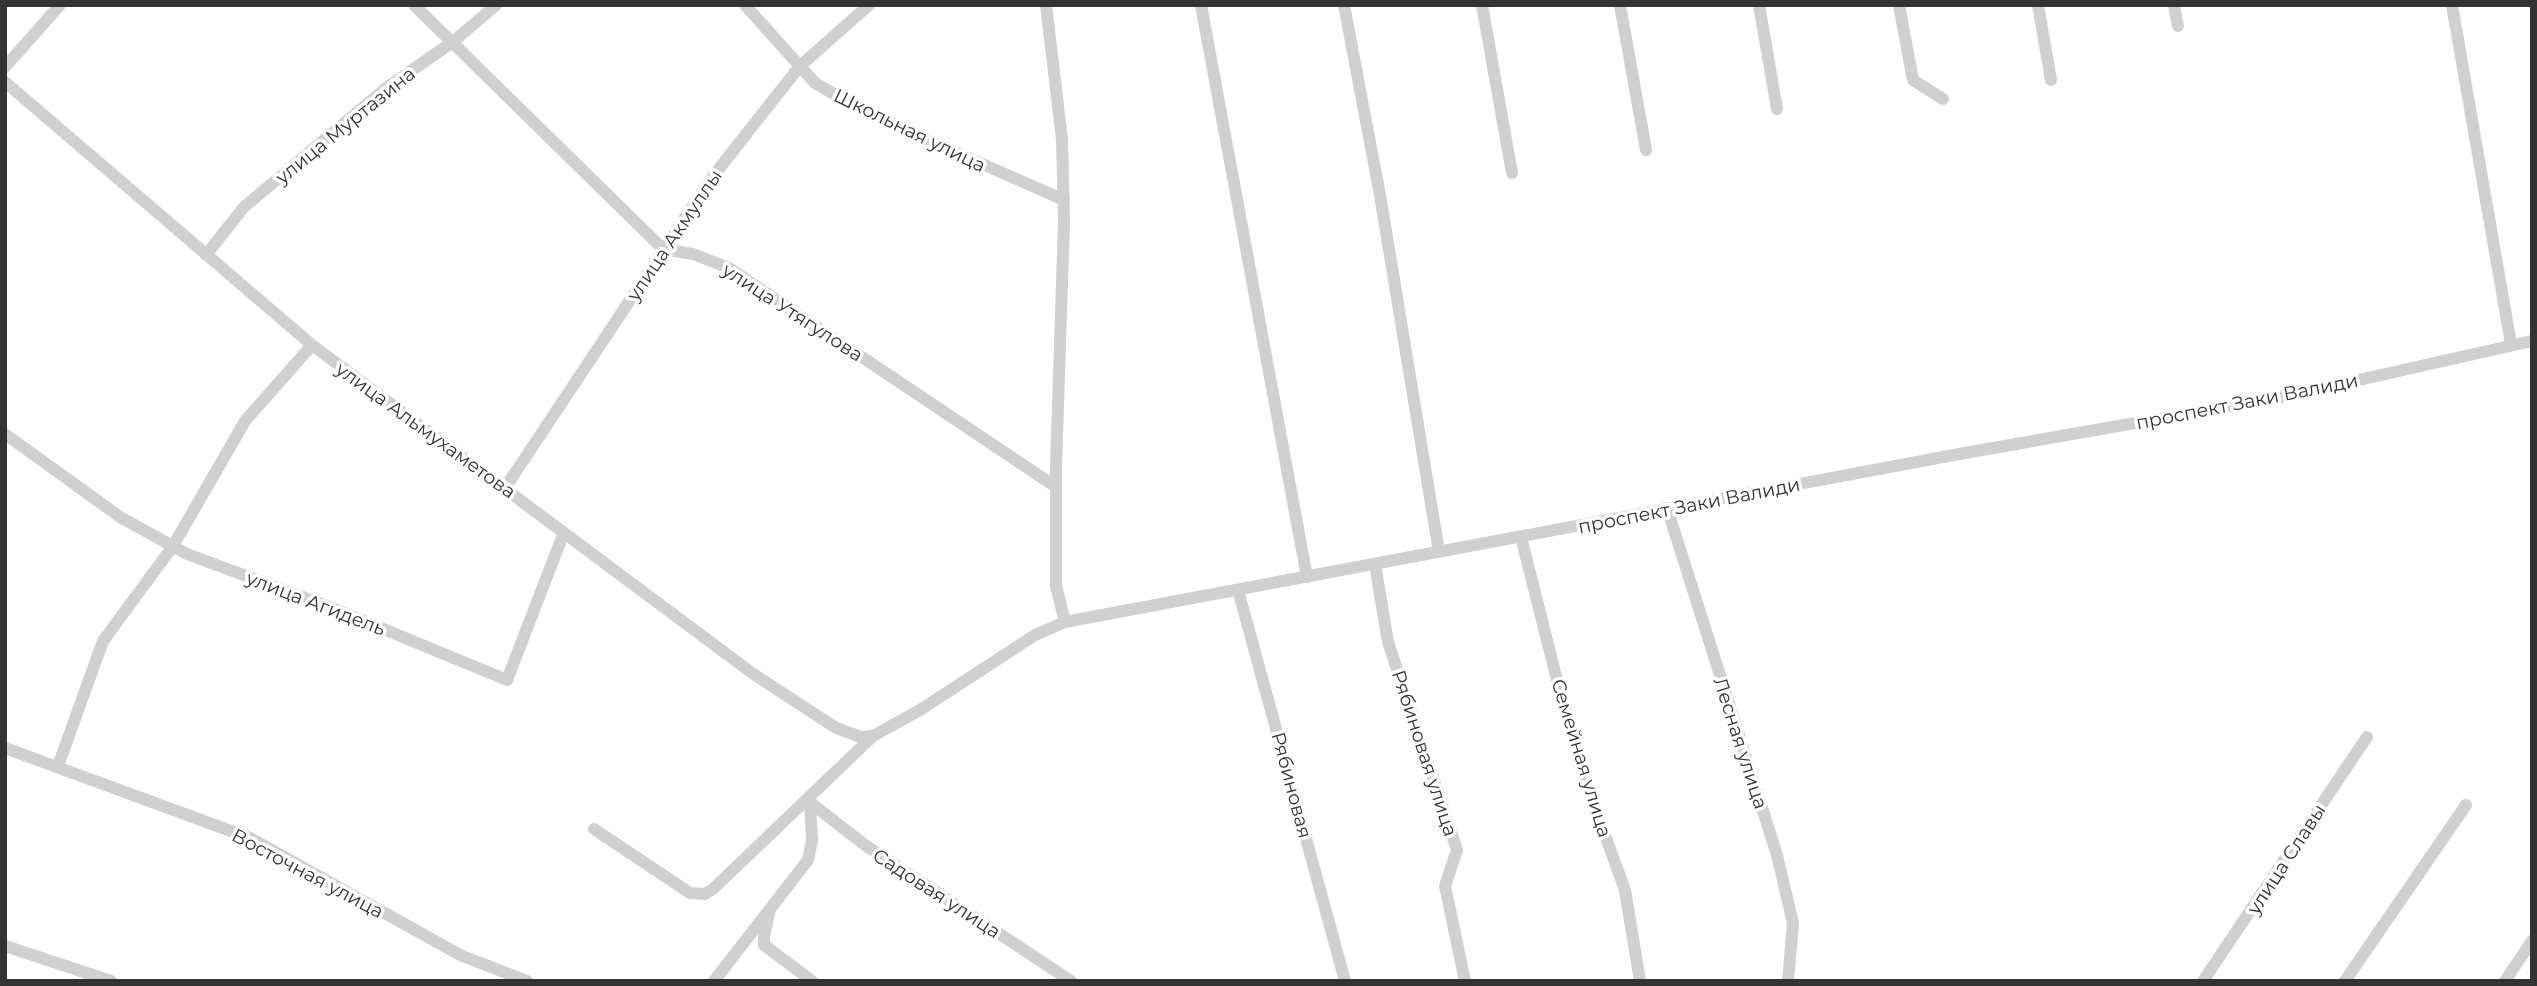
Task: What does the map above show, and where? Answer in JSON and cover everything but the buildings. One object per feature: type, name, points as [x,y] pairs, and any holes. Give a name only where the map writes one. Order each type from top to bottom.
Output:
[{"type":"street","points":[[5,67],[60,5]]},
{"type":"street","points":[[414,5],[454,41],[663,249]]},
{"type":"street","points":[[454,41],[496,5]]},
{"type":"street","name":"Школьная улица","points":[[745,5],[815,83],[867,113],[1063,200]]},
{"type":"street","name":"улица Акмуллы","points":[[505,488],[710,180],[800,66],[869,5]]},
{"type":"street","points":[[1046,5],[1062,139],[1056,586],[1065,622]]},
{"type":"street","points":[[1201,5],[1307,577]]},
{"type":"street","points":[[1344,5],[1380,195],[1439,552]]},
{"type":"street","points":[[1482,5],[1512,173]]},
{"type":"street","points":[[1620,5],[1646,150]]},
{"type":"street","points":[[1759,5],[1777,109]]},
{"type":"street","points":[[1899,5],[1913,80],[1943,99]]},
{"type":"street","points":[[2038,5],[2051,80]]},
{"type":"street","points":[[2174,5],[2178,26]]},
{"type":"street","points":[[2452,5],[2511,344]]},
{"type":"street","name":"улица Муртазина","points":[[206,255],[244,207],[386,89],[454,41]]},
{"type":"street","name":"улица Альмухаметова","points":[[5,82],[312,345],[752,673],[817,718],[850,734],[873,736]]},
{"type":"street","name":"улица Утягулова","points":[[663,249],[693,254],[729,268],[1056,487]]},
{"type":"street","name":"проспект Заки Валиди","points":[[594,829],[690,893],[705,894],[809,802],[873,736],[920,710],[1035,635],[1065,622],[1667,508],[2283,397],[2532,341]]},
{"type":"street","points":[[58,766],[103,641],[173,546],[245,421],[312,345]]},
{"type":"street","name":"улица Агидель","points":[[5,434],[120,517],[187,554],[335,609],[507,680],[561,540]]},
{"type":"street","name":"Лесная улица","points":[[1667,508],[1777,855],[1793,923],[1788,981]]},
{"type":"street","name":"Семейная улица","points":[[1521,537],[1557,680],[1594,804],[1625,890],[1640,981]]},
{"type":"street","name":"Рябиновая улица","points":[[1374,564],[1388,642],[1457,850],[1445,886],[1465,981]]},
{"type":"street","name":"Рябиновая","points":[[1238,590],[1346,981]]},
{"type":"street","name":"улица Славы","points":[[2203,981],[2367,737]]},
{"type":"street","name":"Восточная улица","points":[[5,748],[250,838],[460,955],[527,981]]},
{"type":"street","points":[[714,981],[808,860],[812,840],[809,802]]},
{"type":"street","name":"Садовая улица","points":[[809,802],[865,845],[1071,981]]},
{"type":"street","points":[[2345,981],[2466,805]]},
{"type":"street","points":[[771,910],[764,936],[765,945],[811,981]]},
{"type":"street","points":[[2505,981],[2532,941]]},
{"type":"street","points":[[5,946],[111,981]]}]
